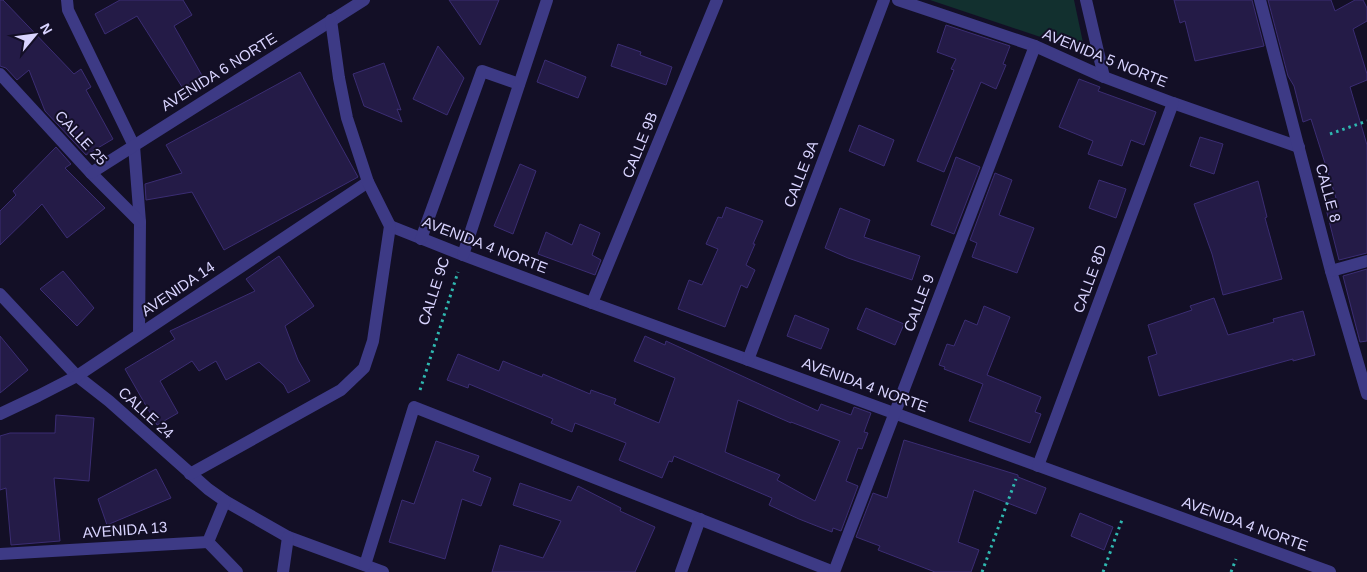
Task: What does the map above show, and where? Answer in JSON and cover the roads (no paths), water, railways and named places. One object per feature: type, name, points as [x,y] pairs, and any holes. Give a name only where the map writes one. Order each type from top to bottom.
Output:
[{"type":"street","points":[[68,0],[68,10],[134,146],[140,222],[139,334]]},
{"type":"street","name":"AVENIDA 6 NORTE","points":[[91,173],[364,0]]},
{"type":"street","name":"CALLE 9C","points":[[463,255],[547,0]]},
{"type":"street","name":"CALLE 9B","points":[[592,302],[717,0]]},
{"type":"street","name":"CALLE 9A","points":[[748,360],[884,0]]},
{"type":"street","name":"AVENIDA 5 NORTE","points":[[898,0],[1034,46],[1104,77],[1299,147]]},
{"type":"street","points":[[1086,0],[1104,77]]},
{"type":"street","name":"CALLE 8","points":[[1260,0],[1331,271],[1367,394]]},
{"type":"street","points":[[190,474],[341,390],[364,368],[373,341],[390,226],[368,182],[347,118],[331,20]]},
{"type":"street","name":"CALLE 9","points":[[834,572],[1034,46]]},
{"type":"street","points":[[421,239],[482,71],[519,84]]},
{"type":"street","name":"CALLE 25","points":[[0,74],[91,173],[140,222]]},
{"type":"street","name":"CALLE 8D","points":[[1038,466],[1173,103]]},
{"type":"street","name":"AVENIDA 14","points":[[0,414],[77,376],[368,182]]},
{"type":"street","name":"AVENIDA 4 NORTE","points":[[390,226],[463,255],[748,360],[1330,572]]},
{"type":"street","points":[[1331,271],[1367,261]]},
{"type":"street","name":"CALLE 24","points":[[0,294],[77,376],[116,407],[190,474],[225,501],[288,537],[383,572]]},
{"type":"street","points":[[365,565],[414,407],[834,572]]},
{"type":"street","points":[[225,501],[208,542],[237,572]]},
{"type":"street","points":[[682,572],[700,519]]},
{"type":"street","points":[[283,572],[288,537]]},
{"type":"street","name":"AVENIDA 13","points":[[0,554],[208,542]]}]
